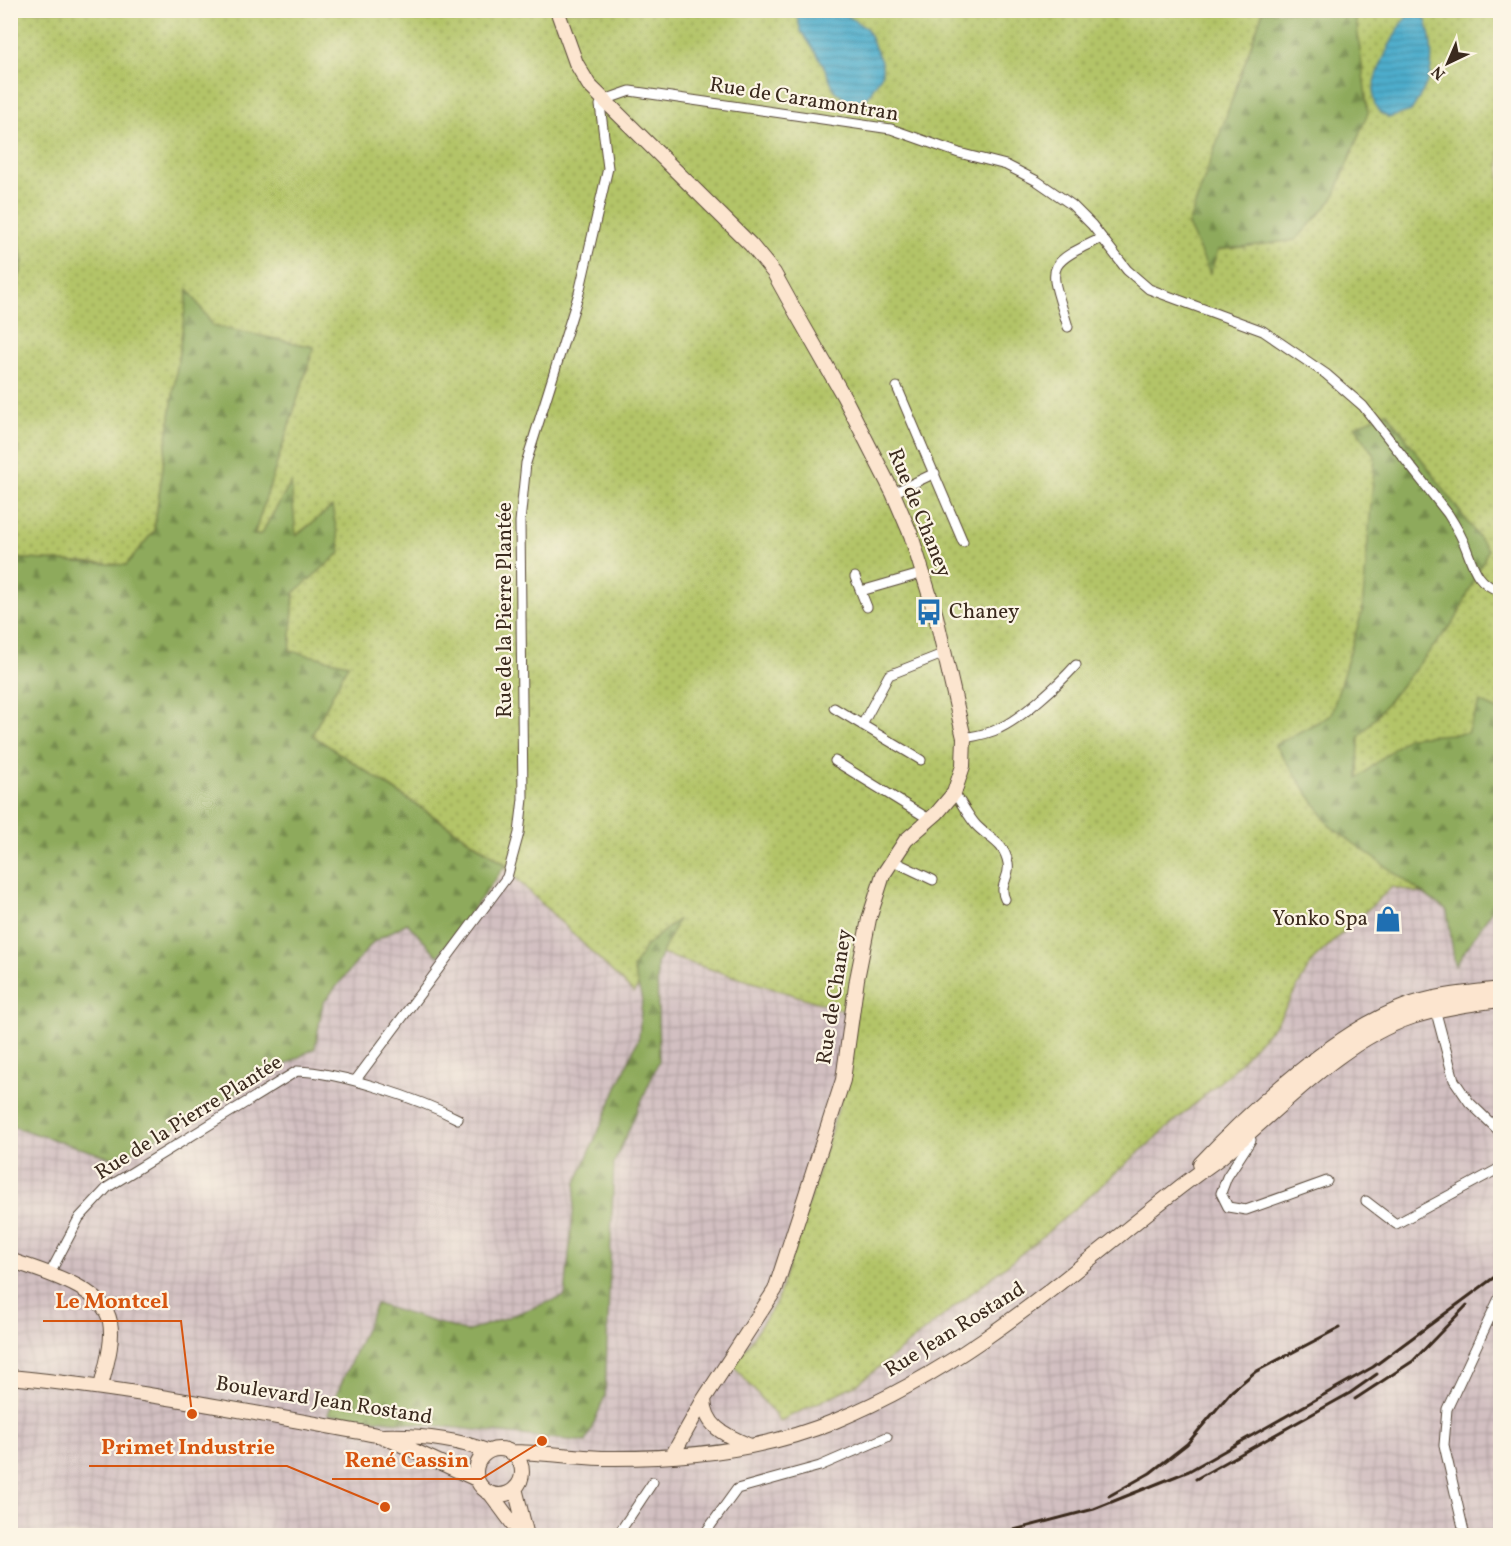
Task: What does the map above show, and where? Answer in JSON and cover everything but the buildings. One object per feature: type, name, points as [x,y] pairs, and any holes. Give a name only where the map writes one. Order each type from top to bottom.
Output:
[{"type":"main road","name":"Rue de Chaney","points":[[557,10],[576,63],[604,101],[651,144],[765,261],[844,397],[893,493],[924,573],[964,738],[963,766],[954,793],[913,832],[891,860],[869,919],[843,1080],[776,1290],[704,1399],[672,1456]]},
{"type":"main road","name":"Rue Jean Rostand","points":[[1247,1132],[1346,1038],[1387,1014],[1500,989]]},
{"type":"main road","name":"Rue Jean Rostand","points":[[511,1452],[600,1458],[672,1456],[748,1445],[833,1422],[937,1371],[994,1334],[1051,1293],[1332,1063],[1379,1031],[1410,1018],[1434,1004],[1500,1000]]},
{"type":"main road","points":[[10,1260],[83,1289],[102,1304],[110,1322],[110,1342],[101,1388]]},
{"type":"main road","name":"Boulevard Jean Rostand","points":[[10,1377],[101,1388],[382,1436],[407,1435],[466,1444],[487,1451]]},
{"type":"main road","points":[[704,1399],[704,1409],[712,1425],[729,1437],[748,1445]]},
{"type":"main road","points":[[382,1436],[476,1479],[513,1524],[526,1536]]},
{"type":"main road","points":[[476,1479],[477,1462],[487,1451],[499,1448],[511,1452],[520,1461],[522,1473]]},
{"type":"main road","points":[[526,1536],[515,1488],[522,1473],[547,1454]]},
{"type":"main road","points":[[490,1494],[501,1495],[515,1488]]},
{"type":"street","name":"Rue de Caramontran","points":[[604,101],[630,92],[891,129],[959,153],[1006,165],[1036,181],[1072,206],[1102,238],[1127,270],[1149,289],[1263,331],[1298,353],[1364,406],[1448,514],[1459,532],[1476,574],[1484,583],[1500,591]]},
{"type":"street","name":"Rue de la Pierre Plantée","points":[[355,1081],[507,877],[519,833],[523,799],[520,522],[526,463],[579,293],[608,168],[600,105],[604,101]]},
{"type":"street","points":[[1068,327],[1054,275],[1057,263],[1066,255],[1102,238]]},
{"type":"street","points":[[897,387],[963,542]]},
{"type":"street","points":[[893,493],[935,473]]},
{"type":"street","points":[[861,591],[924,573]]},
{"type":"street","points":[[855,577],[867,607]]},
{"type":"street","points":[[862,725],[889,675],[895,670],[945,653]]},
{"type":"street","points":[[964,738],[987,734],[1012,722],[1055,687],[1076,665]]},
{"type":"street","points":[[834,708],[921,760]]},
{"type":"street","points":[[835,761],[929,819]]},
{"type":"street","points":[[954,793],[975,824],[999,842],[1006,855],[1009,866],[1002,886],[1005,899]]},
{"type":"street","points":[[891,860],[933,880]]},
{"type":"street","points":[[1434,1004],[1454,1080],[1469,1102],[1500,1132]]},
{"type":"street","name":"Rue de la Pierre Plantée","points":[[49,1275],[79,1218],[108,1187],[297,1071],[316,1071],[355,1081],[458,1119]]},
{"type":"street","points":[[1247,1132],[1221,1193],[1228,1207],[1246,1210],[1327,1181]]},
{"type":"street","points":[[1366,1201],[1396,1224],[1500,1168]]},
{"type":"street","points":[[1465,1536],[1444,1445],[1447,1409],[1500,1296]]},
{"type":"street","points":[[703,1536],[737,1489],[820,1466],[887,1437]]},
{"type":"street","points":[[617,1536],[653,1482]]},
{"type":"shaded area","points":[[506,869],[635,992],[658,953],[857,1014],[845,1087],[777,1301],[734,1366],[1275,1021],[1313,962],[1346,927],[1391,886],[1492,910],[1500,908],[1500,1535],[11,1535],[10,1126],[118,1160],[315,1048],[323,1003],[373,942],[407,923],[438,956]]},
{"type":"green space","points":[[11,11],[1500,11],[1500,908],[1493,909],[1392,887],[1313,960],[1278,1021],[1230,1073],[1042,1237],[859,1383],[780,1421],[734,1366],[777,1301],[845,1087],[856,1014],[658,953],[634,993],[506,869],[506,864],[312,735],[348,664],[290,651],[294,592],[341,552],[331,508],[295,536],[291,484],[261,535],[254,535],[314,347],[213,326],[188,290],[154,531],[126,565],[11,558],[11,468],[19,448],[11,446],[11,311],[23,261],[11,215]]},
{"type":"green space","points":[[1263,11],[1355,11],[1368,113],[1333,199],[1296,240],[1218,250],[1210,273],[1188,225]]},
{"type":"green space","points":[[11,215],[23,261],[11,311]]},
{"type":"green space","points":[[188,289],[213,326],[314,347],[254,535],[261,534],[291,483],[296,536],[332,507],[341,552],[294,593],[290,651],[348,664],[312,735],[506,865],[438,956],[407,923],[373,942],[323,1003],[315,1048],[118,1160],[11,1126],[10,558],[126,565],[154,531]]},
{"type":"green space","points":[[1387,412],[1488,550],[1456,619],[1359,737],[1358,778],[1408,737],[1467,733],[1480,702],[1500,711],[1500,898],[1455,966],[1447,911],[1330,826],[1275,745],[1331,715],[1362,612],[1375,457],[1355,426]]},
{"type":"green space","points":[[678,919],[657,964],[659,1061],[614,1163],[605,1396],[586,1442],[328,1414],[376,1304],[467,1332],[565,1296],[576,1183],[639,1037],[642,999],[633,968],[645,947]]},
{"type":"water","points":[[798,11],[845,14],[867,29],[882,64],[882,74],[867,98],[849,102],[835,91],[822,62],[801,31],[797,18]]},
{"type":"water","points":[[1421,11],[1426,21],[1431,44],[1430,74],[1411,111],[1389,118],[1376,107],[1374,92],[1376,80],[1385,54],[1405,19],[1411,12]]},
{"type":"railway","points":[[991,1536],[1094,1509],[1189,1471],[1373,1367],[1500,1273]]},
{"type":"railway","points":[[1355,1399],[1413,1361],[1467,1305]]},
{"type":"railway","points":[[1109,1496],[1150,1473],[1187,1444],[1232,1391],[1255,1372],[1339,1328]]},
{"type":"railway","points":[[1196,1479],[1350,1393],[1377,1374]]},
{"type":"place","name":"Chaney","points":[[929,612]]},
{"type":"place","name":"Yonko Spa","points":[[1388,919]]},
{"type":"place","name":"Le Montcel","points":[[192,1414]]},
{"type":"place","name":"René Cassin","points":[[542,1441]]},
{"type":"place","name":"Primet Industrie","points":[[385,1507]]}]
